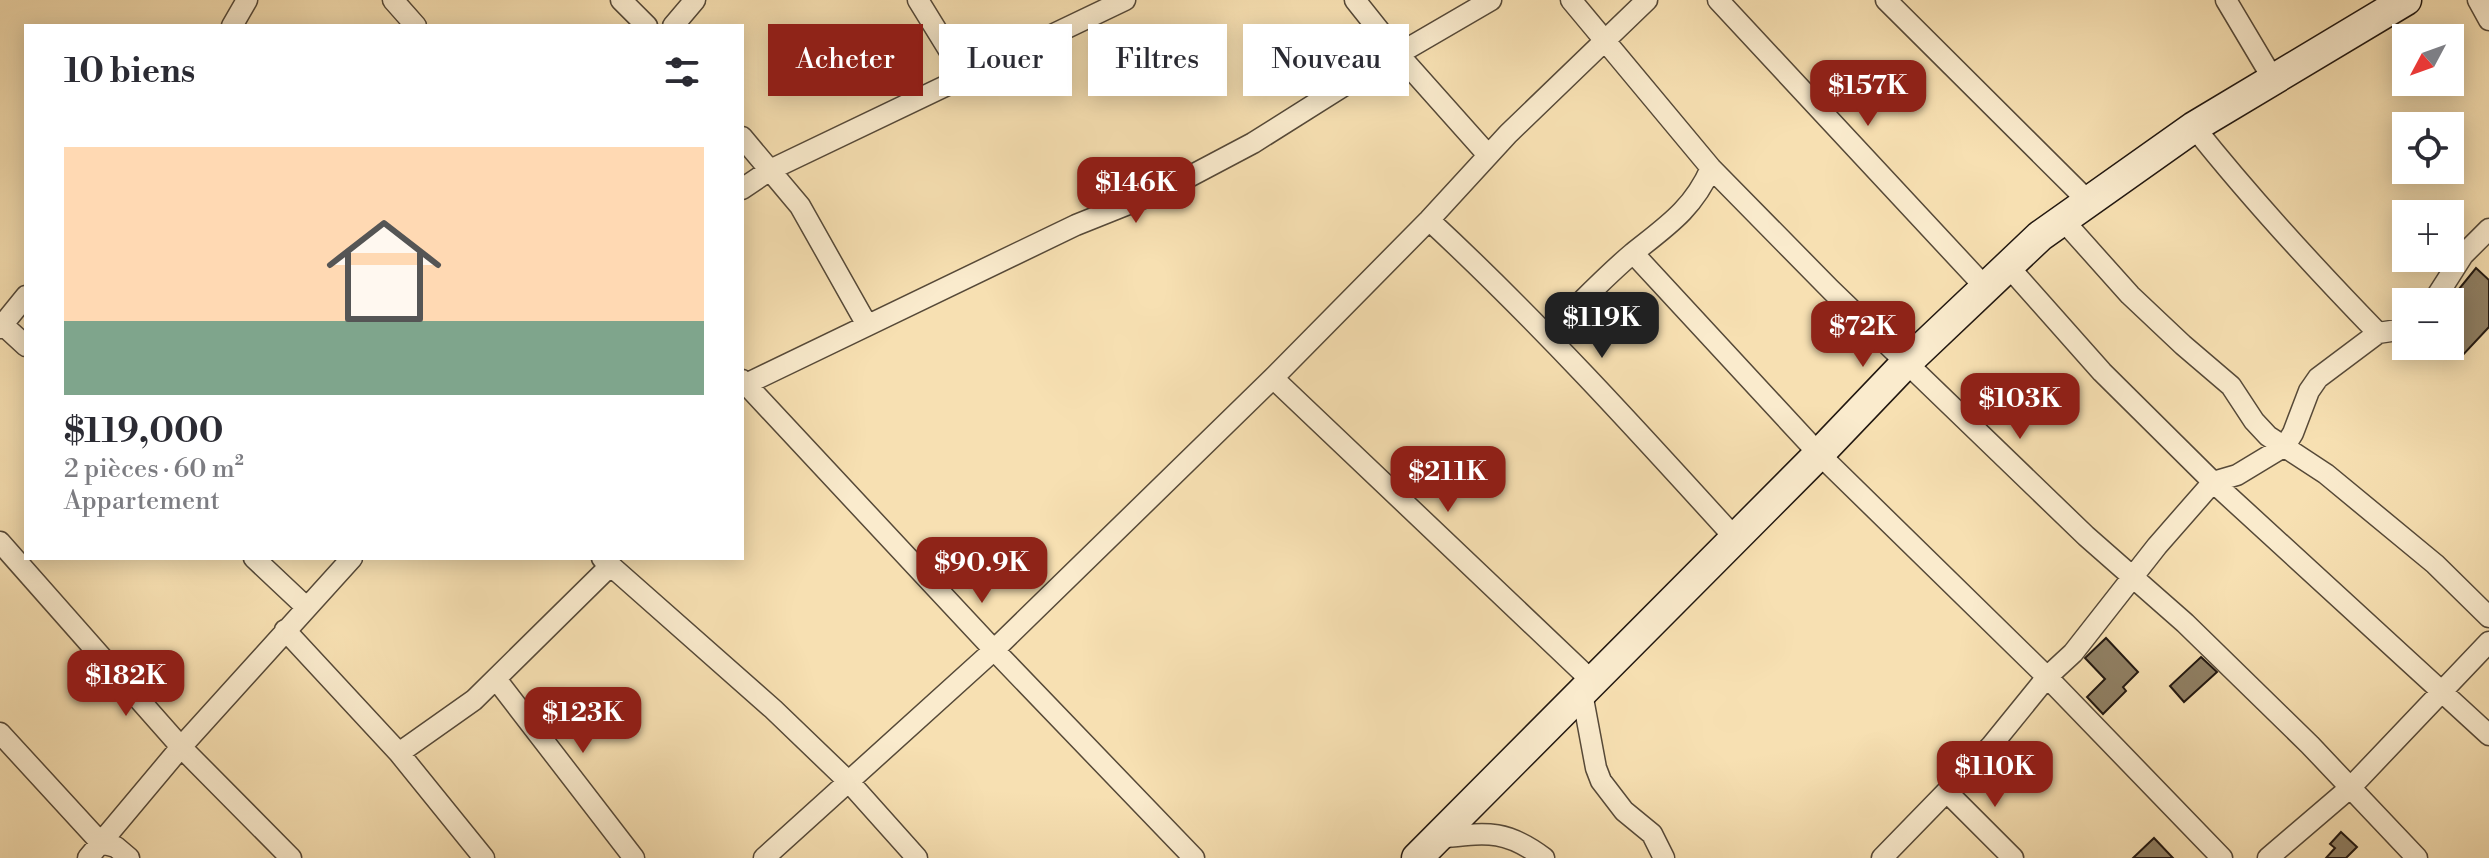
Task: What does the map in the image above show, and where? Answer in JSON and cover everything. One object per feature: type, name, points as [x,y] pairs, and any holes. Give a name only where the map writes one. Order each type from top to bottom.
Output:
[{"type":"street","points":[[233,24],[247,0]]},
{"type":"street","points":[[393,0],[414,24]]},
{"type":"street","points":[[621,0],[645,24]]},
{"type":"street","points":[[675,24],[695,0]]},
{"type":"street","points":[[918,0],[939,34]]},
{"type":"street","points":[[1072,26],[1125,0]]},
{"type":"street","points":[[1355,0],[1374,24]]},
{"type":"street","points":[[1409,48],[1491,0]]},
{"type":"street","points":[[1571,0],[1711,168],[1872,332],[2086,536],[2185,623],[2351,787],[2417,858]]},
{"type":"street","points":[[764,858],[994,650],[1273,378],[1429,220],[1488,155],[1647,0]]},
{"type":"street","points":[[1718,0],[1985,287]]},
{"type":"street","points":[[1886,0],[2088,201]]},
{"type":"street","points":[[2226,0],[2273,79]]},
{"type":"street","points":[[1428,848],[1906,363],[2007,265],[2062,219],[2194,127],[2406,0]]},
{"type":"street","points":[[2478,0],[2489,20]]},
{"type":"street","points":[[1409,66],[1488,155]]},
{"type":"street","points":[[744,188],[770,170],[939,91]]},
{"type":"street","points":[[1194,858],[994,650],[744,382],[1076,225],[1166,189],[1253,143],[1330,96]]},
{"type":"street","points":[[2194,127],[2277,227],[2378,333]]},
{"type":"street","points":[[744,139],[800,206],[867,325]]},
{"type":"street","points":[[1547,335],[1633,253],[1655,239],[1674,221],[1704,185],[1711,168]]},
{"type":"street","points":[[2062,219],[2130,295],[2231,386],[2268,436],[2326,474],[2423,554],[2489,617]]},
{"type":"street","points":[[1429,220],[1506,291],[1735,538]]},
{"type":"street","points":[[2442,288],[2463,255],[2489,229]]},
{"type":"street","points":[[1633,253],[1819,454],[2047,677],[2222,858]]},
{"type":"street","points":[[2007,265],[2102,372],[2213,482],[2489,735]]},
{"type":"street","points":[[24,298],[2,326],[24,344]]},
{"type":"street","points":[[1882,858],[2000,734],[2047,677],[2073,653],[2213,482],[2237,475],[2285,446],[2309,391],[2318,378],[2378,333],[2392,331]]},
{"type":"street","points":[[1273,378],[1588,688],[1596,768],[1601,781],[1624,811],[1652,834],[1664,858]]},
{"type":"street","points":[[0,542],[181,747],[291,858]]},
{"type":"street","points":[[256,560],[306,607]]},
{"type":"street","points":[[95,850],[181,747],[350,560]]},
{"type":"street","points":[[399,753],[474,700],[606,562],[752,690],[850,783],[917,858]]},
{"type":"street","points":[[285,630],[399,753],[484,858]]},
{"type":"street","points":[[2268,858],[2351,787],[2489,642]]},
{"type":"street","points":[[496,679],[634,858]]},
{"type":"street","points":[[0,733],[95,850]]},
{"type":"street","points":[[1947,792],[2013,858]]},
{"type":"street","points":[[1428,848],[1503,835],[1544,858]]},
{"type":"street","points":[[95,850],[116,847],[129,858]]},
{"type":"building","points":[[2476,268],[2489,280],[2489,327],[2464,354],[2464,288],[2460,288]]},
{"type":"building","points":[[2106,638],[2138,672],[2123,687],[2126,691],[2103,714],[2087,697],[2105,679],[2085,658]]},
{"type":"building","points":[[2201,657],[2217,672],[2184,702],[2170,686]]},
{"type":"building","points":[[2341,832],[2357,847],[2346,858],[2326,858],[2335,848],[2330,844]]},
{"type":"building","points":[[2154,838],[2173,858],[2133,858]]}]
